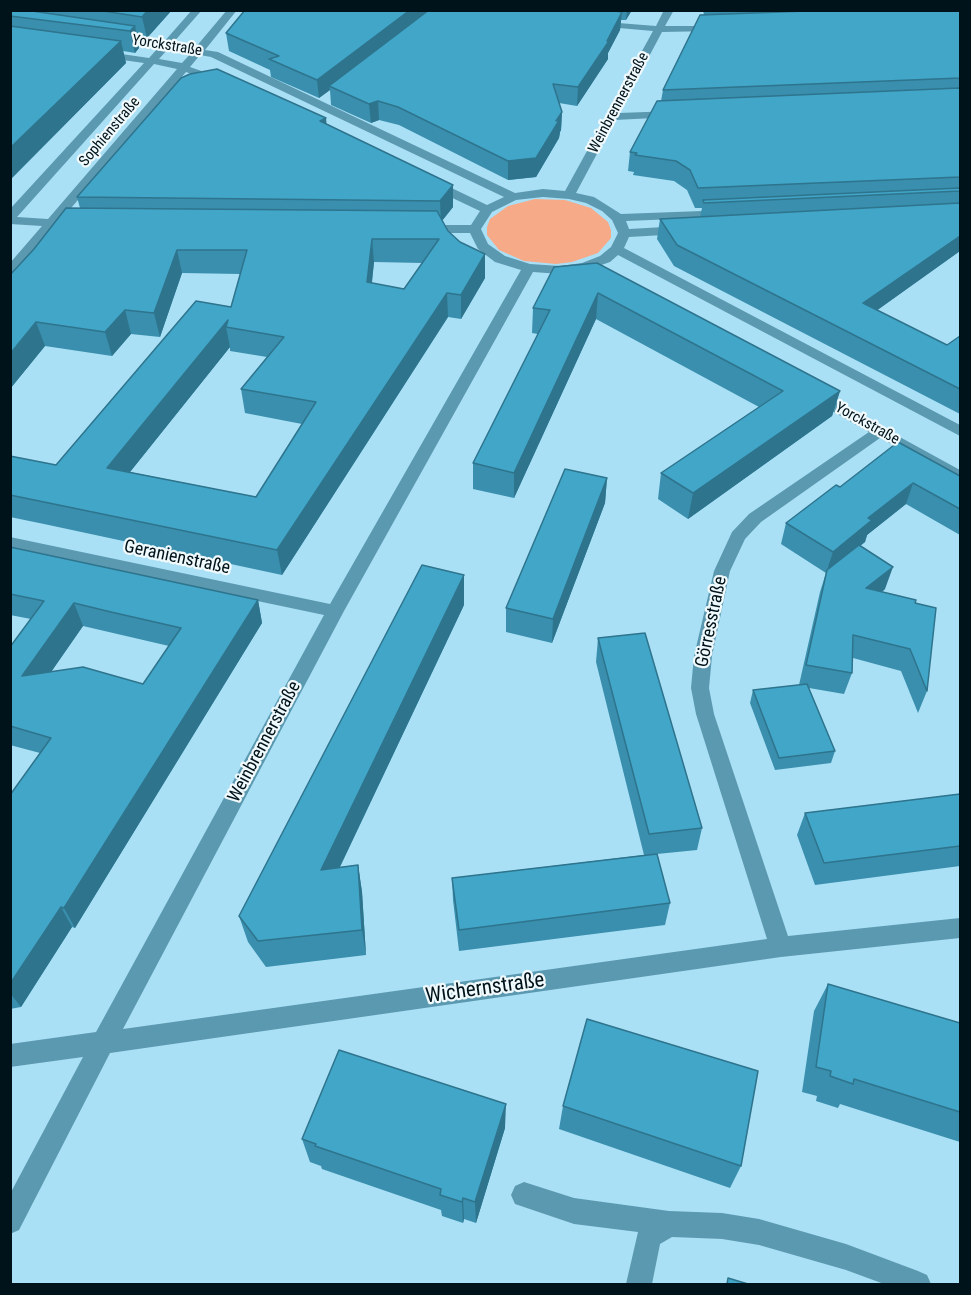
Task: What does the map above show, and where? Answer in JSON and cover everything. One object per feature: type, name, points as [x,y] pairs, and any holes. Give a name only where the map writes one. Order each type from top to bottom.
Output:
[{"type":"street","name":"Sophienstraße","points":[[10,219],[198,10]]},
{"type":"street","name":"Sophienstraße","points":[[10,272],[233,10]]},
{"type":"street","name":"Weinbrennerstraße","points":[[569,195],[669,10]]},
{"type":"street","points":[[582,21],[659,29],[727,28]]},
{"type":"street","name":"Yorckstraße","points":[[101,37],[214,54],[326,101],[347,117],[513,197]]},
{"type":"street","name":"Yorckstraße","points":[[90,53],[185,67],[235,87]]},
{"type":"street","points":[[613,117],[682,114]]},
{"type":"street","points":[[330,125],[347,117]]},
{"type":"street","points":[[422,178],[487,210]]},
{"type":"street","points":[[543,194],[569,195],[590,200],[606,208],[618,218],[624,233],[617,249],[605,259],[584,267],[560,270],[529,268],[500,259],[482,246],[475,229],[487,210],[513,197],[543,194]]},
{"type":"street","points":[[618,218],[733,213]]},
{"type":"street","points":[[10,219],[51,225],[86,225]]},
{"type":"street","points":[[412,229],[475,229]]},
{"type":"street","points":[[624,233],[693,230]]},
{"type":"street","points":[[617,249],[960,431]]},
{"type":"street","points":[[584,267],[605,278]]},
{"type":"street","name":"Weinbrennerstraße","points":[[10,1221],[335,611],[529,268]]},
{"type":"street","name":"Yorckstraße","points":[[799,387],[960,476]]},
{"type":"street","name":"Görresstraße","points":[[781,947],[705,714],[700,688],[703,656],[722,571],[738,537],[755,518],[879,432]]},
{"type":"street","name":"Geranienstraße","points":[[10,543],[335,611]]},
{"type":"street","name":"Wichernstraße","points":[[10,1056],[103,1045],[781,947],[960,928]]},
{"type":"street","points":[[524,1195],[574,1211],[669,1224],[759,1232],[846,1257],[918,1284]]},
{"type":"street","points":[[639,1284],[650,1236],[669,1224]]},
{"type":"shaded area","points":[[535,199],[565,200],[591,208],[608,222],[611,238],[598,253],[572,262],[556,264],[524,261],[499,250],[487,235],[490,219],[508,206]]},
{"type":"building","points":[[10,10],[25,10],[135,26],[130,31],[10,16]]},
{"type":"building","points":[[97,10],[148,10],[142,17]]},
{"type":"building","points":[[245,10],[410,10],[317,80],[269,59],[279,56],[226,33]]},
{"type":"building","points":[[429,10],[607,10],[622,12],[607,41],[609,41],[578,87],[553,84],[562,112],[536,158],[508,161],[398,107],[378,101],[369,104],[329,86]]},
{"type":"building","points":[[835,10],[960,10],[960,78],[663,90],[700,15]]},
{"type":"building","points":[[10,26],[121,41],[10,148]]},
{"type":"building","points":[[217,69],[326,118],[320,121],[453,185],[440,201],[77,197],[181,78]]},
{"type":"building","points":[[960,88],[960,177],[698,188],[690,170],[676,161],[635,155],[637,153],[630,152],[657,101]]},
{"type":"building","points":[[960,188],[960,191],[704,203],[703,200]]},
{"type":"building","points":[[960,203],[960,236],[863,303],[947,345],[960,336],[960,389],[677,245],[660,219]]},
{"type":"building","points":[[66,208],[437,211],[448,231],[460,242],[485,254],[461,295],[447,293],[277,550],[10,495],[10,456],[56,465],[196,301],[231,307],[247,250],[177,250],[154,313],[125,310],[105,332],[36,322],[10,354],[10,275]],"holes":[[[372,239],[439,239],[404,289],[367,282]],[[228,320],[226,327],[284,337],[241,389],[316,402],[256,497],[107,468]]]},
{"type":"building","points":[[597,263],[840,391],[693,493],[661,473],[783,391],[598,293],[514,473],[473,463],[550,310],[533,308],[554,267]]},
{"type":"building","points":[[898,442],[960,476],[960,509],[913,483],[868,518],[872,520],[833,552],[786,523],[836,485],[840,487]]},
{"type":"building","points":[[565,469],[607,478],[553,619],[506,608]]},
{"type":"building","points":[[859,545],[893,567],[866,588],[916,600],[915,603],[936,608],[927,691],[910,649],[853,635],[852,673],[806,665],[827,570]]},
{"type":"building","points":[[10,547],[258,600],[64,908],[61,907],[10,984],[10,795],[51,738],[10,726],[10,647],[44,601],[10,594]],"holes":[[[74,603],[181,628],[143,684],[83,667],[22,676]]]},
{"type":"building","points":[[422,565],[464,575],[321,870],[358,865],[362,930],[258,941],[239,916]]},
{"type":"building","points":[[645,633],[702,828],[649,834],[598,638]]},
{"type":"building","points":[[807,684],[835,751],[779,758],[753,690]]},
{"type":"building","points":[[960,794],[960,846],[824,863],[805,813]]},
{"type":"building","points":[[657,854],[670,903],[459,930],[452,878]]},
{"type":"building","points":[[828,984],[960,1023],[960,1112],[854,1079],[853,1084],[830,1076],[831,1071],[816,1067]]},
{"type":"building","points":[[587,1019],[758,1071],[741,1166],[563,1106]]},
{"type":"building","points":[[339,1050],[506,1104],[475,1202],[463,1198],[462,1202],[440,1195],[441,1189],[315,1146],[316,1144],[302,1139]]},
{"type":"building","points":[[728,1278],[748,1284],[727,1284]]}]
